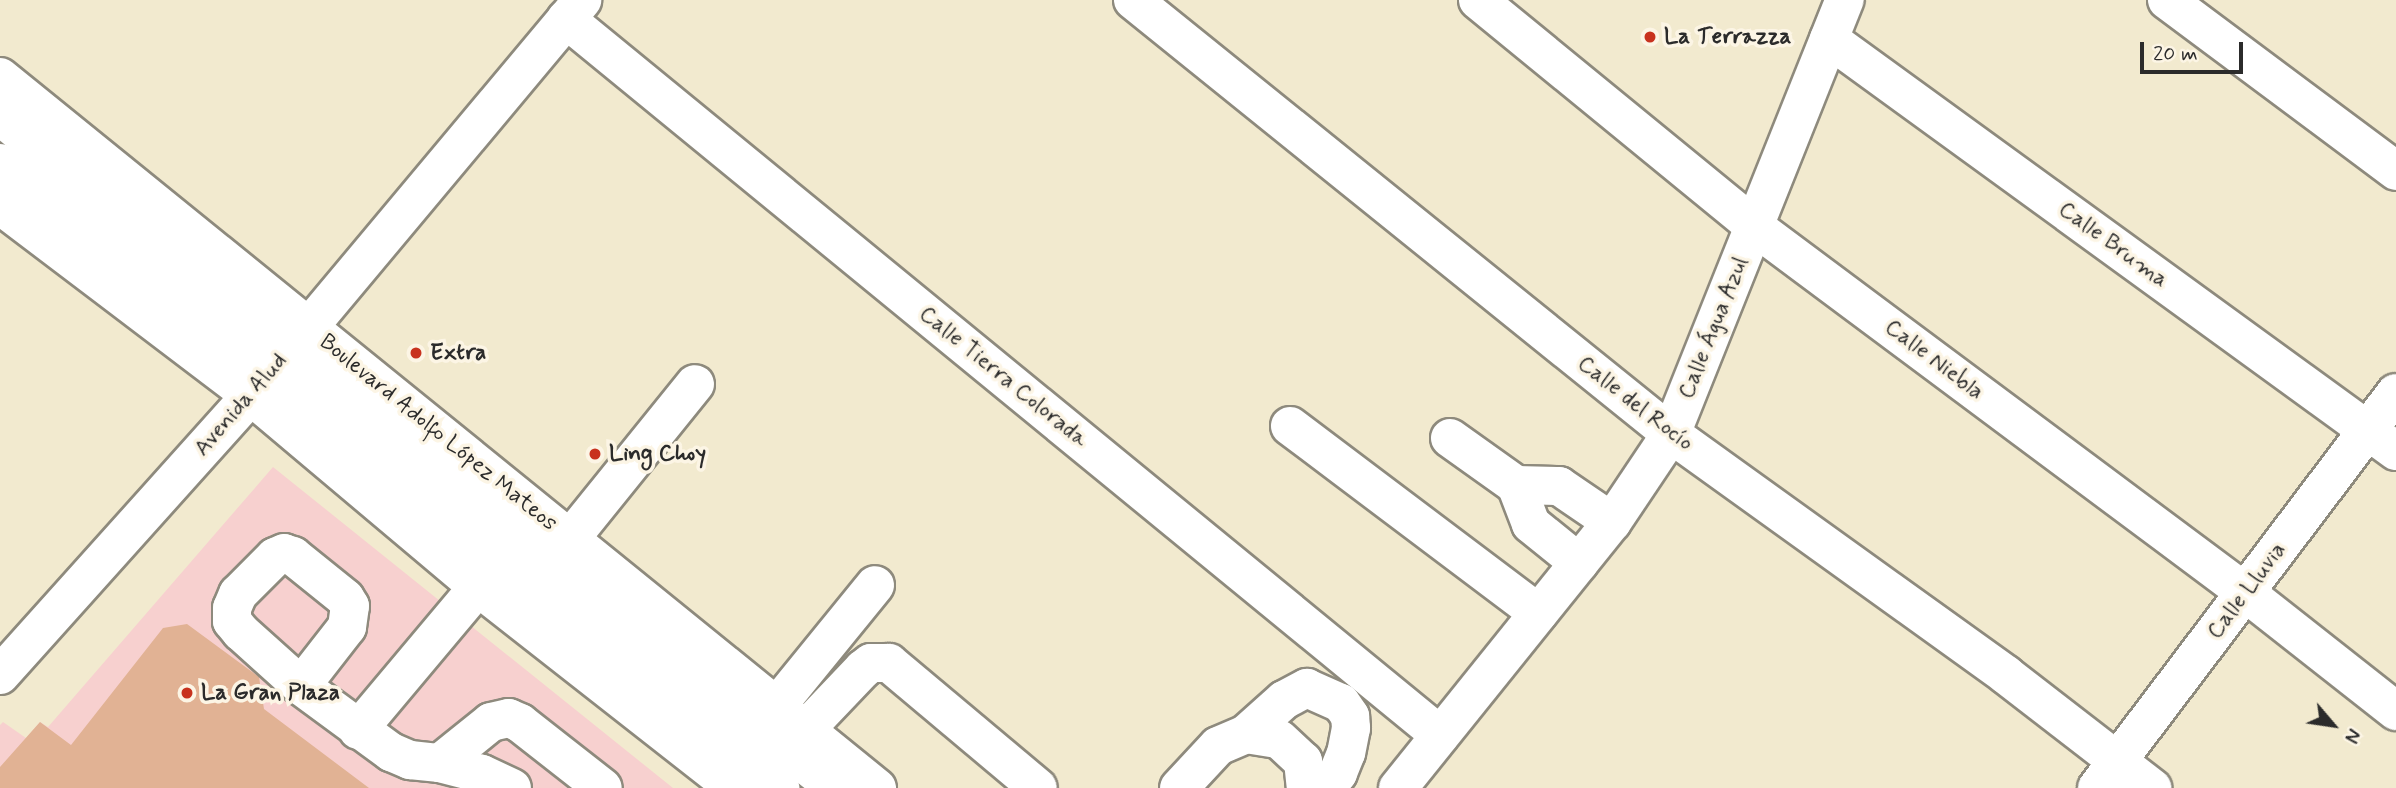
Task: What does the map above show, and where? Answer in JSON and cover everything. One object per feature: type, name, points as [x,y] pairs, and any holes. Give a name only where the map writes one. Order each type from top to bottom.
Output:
[{"type":"street","name":"Calle del Rocío","points":[[1133,0],[1671,434],[2006,675],[2107,775],[2152,788]]},
{"type":"street","name":"Calle Niebla","points":[[1478,0],[1755,226],[2246,593],[2396,711]]},
{"type":"street","name":"Calle Água Azul","points":[[1398,788],[1612,522],[1671,434],[1845,0]]},
{"type":"street","points":[[2167,0],[2396,171]]},
{"type":"street","name":"Avenida Alud","points":[[0,675],[278,362],[574,9]]},
{"type":"street","name":"Calle Tierra Colorada","points":[[574,9],[1440,735]]},
{"type":"street","name":"Calle Bruma","points":[[1829,39],[2382,441]]},
{"type":"street","name":"Boulevard Adolfo López Mateos","points":[[0,78],[278,362],[478,587],[734,788]]},
{"type":"street","points":[[0,116],[278,362],[780,788]]},
{"type":"street","points":[[0,163],[278,362],[835,788]]},
{"type":"street","name":"Boulevard Adolfo López Mateos","points":[[0,205],[278,362],[570,539],[877,788]]},
{"type":"street","points":[[570,539],[695,384]]},
{"type":"street","name":"Calle Lluvia","points":[[2107,775],[2246,593],[2382,441],[2396,393]]},
{"type":"street","points":[[1290,426],[1538,613]]},
{"type":"street","points":[[1450,438],[1516,485],[1531,524],[1579,563]]},
{"type":"street","points":[[1516,485],[1559,486],[1612,522]]},
{"type":"street","points":[[790,718],[875,585]]},
{"type":"street","points":[[358,730],[478,587]]},
{"type":"street","points":[[790,718],[871,663],[889,663],[1038,788]]},
{"type":"street","points":[[300,685],[391,752],[410,760],[440,763],[482,774],[512,788]]},
{"type":"street","points":[[1179,788],[1217,746],[1246,733],[1284,700],[1307,688],[1342,703],[1350,716],[1346,753],[1338,773],[1326,788]]},
{"type":"street","points":[[440,763],[491,722],[509,718],[520,723],[603,788]]},
{"type":"street","points":[[1246,733],[1279,739],[1303,761],[1306,788]]},
{"type":"shaded area","points":[[273,467],[673,788],[0,788],[0,725],[3,722],[26,738],[40,722],[48,727]]},
{"type":"building","name":"La Gran Plaza","points":[[187,624],[259,677],[264,709],[369,788],[0,788],[0,767],[40,722],[71,745],[163,628]]},
{"type":"place","name":"La Terrazza","points":[[1650,37]]},
{"type":"place","name":"Extra","points":[[416,353]]},
{"type":"place","name":"Ling Choy","points":[[595,454]]},
{"type":"place","name":"La Gran Plaza","points":[[187,693]]}]
